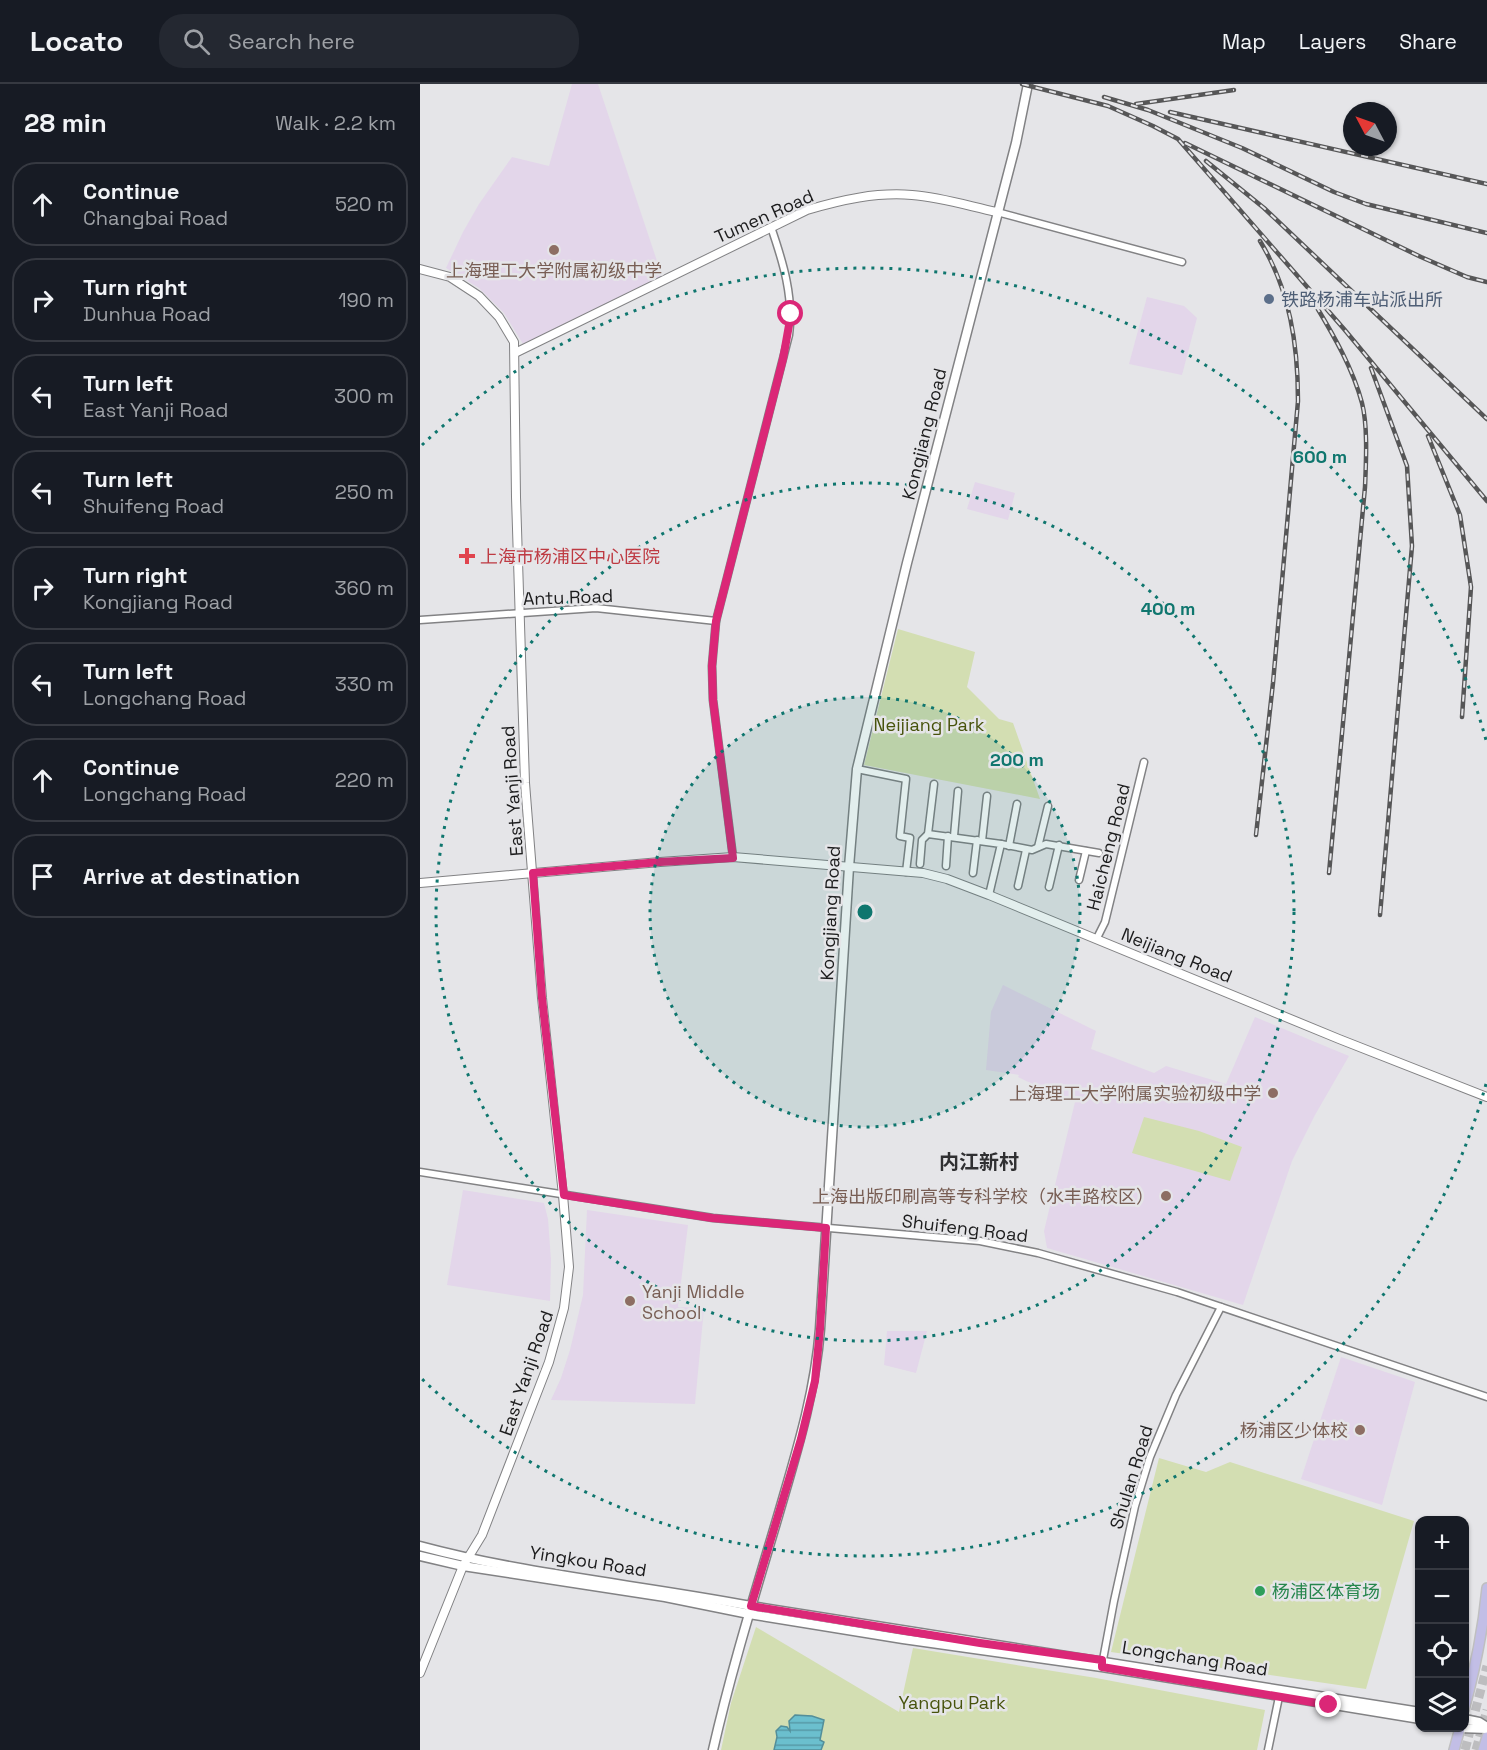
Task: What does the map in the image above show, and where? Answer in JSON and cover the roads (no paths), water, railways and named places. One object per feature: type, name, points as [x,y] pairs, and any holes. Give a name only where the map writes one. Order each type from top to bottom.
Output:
[{"type":"main road","name":"Kongjiang Road","points":[[713,1750],[750,1610],[801,1439],[815,1381],[857,769],[1016,142],[1028,84]]},
{"type":"main road","name":"Yingkou Road","points":[[420,1546],[465,1562]]},
{"type":"main road","name":"Yingkou Road","points":[[420,1556],[687,1594],[750,1610]]},
{"type":"main road","points":[[1469,1692],[1484,1622],[1487,1588]]},
{"type":"main road","name":"Longchang Road","points":[[750,1610],[980,1643],[1415,1711]]},
{"type":"main road","name":"Longchang Road","points":[[1280,1692],[1415,1718]]},
{"type":"main road","points":[[1469,1720],[1479,1722],[1487,1728]]},
{"type":"main road","points":[[1469,1728],[1487,1728]]},
{"type":"main road","points":[[1454,1750],[1459,1732]]},
{"type":"main road","points":[[1483,1750],[1487,1737]]},
{"type":"street","name":"Tumen Road","points":[[515,353],[807,210],[833,203],[892,194],[934,198],[997,212],[1182,262]]},
{"type":"street","points":[[733,858],[713,700],[712,666],[716,621],[789,335],[791,314],[789,290],[771,227]]},
{"type":"street","name":"East Yanji Road","points":[[420,268],[450,277],[479,296],[510,334],[515,353],[516,497],[523,748],[542,998],[564,1195],[569,1267],[566,1300],[557,1337],[503,1484],[482,1535],[465,1562],[420,1673]]},
{"type":"street","name":"Antu Road","points":[[420,620],[596,608],[716,621]]},
{"type":"street","name":"Haicheng Road","points":[[1097,938],[1105,922],[1144,762]]},
{"type":"street","points":[[857,769],[906,779],[900,837],[910,838],[906,872]]},
{"type":"street","points":[[920,864],[922,840],[928,834],[934,784]]},
{"type":"street","points":[[946,866],[958,792]]},
{"type":"street","points":[[973,873],[987,796]]},
{"type":"street","points":[[1010,846],[1017,804]]},
{"type":"street","points":[[1038,847],[1048,806]]},
{"type":"street","points":[[928,834],[979,840],[1026,850],[1046,844],[1099,853]]},
{"type":"street","points":[[989,895],[1001,844]]},
{"type":"street","points":[[1049,887],[1059,845]]},
{"type":"street","points":[[1018,886],[1026,850]]},
{"type":"street","points":[[1079,880],[1086,851]]},
{"type":"street","name":"Neijiang Road","points":[[420,883],[660,862],[733,858],[923,873],[947,879],[989,895],[1339,1039],[1487,1097]]},
{"type":"street","name":"Shuifeng Road","points":[[420,1172],[712,1218],[980,1241],[1009,1246],[1156,1286],[1487,1397]]},
{"type":"street","name":"Shulan Road","points":[[1102,1664],[1131,1527],[1150,1457],[1176,1395],[1221,1307]]},
{"type":"street","points":[[1268,1750],[1280,1692]]},
{"type":"water","points":[[795,1715],[812,1716],[824,1720],[820,1740],[824,1742],[821,1750],[774,1750],[776,1731],[781,1726],[787,1727],[790,1731],[789,1721]]},
{"type":"tunnel","points":[[1465,1750],[1487,1666]]},
{"type":"tunnel","points":[[1476,1750],[1487,1710]]},
{"type":"railway","points":[[1022,84],[1108,106],[1178,139],[1344,329],[1487,501]]},
{"type":"railway","points":[[1136,104],[1234,90]]},
{"type":"railway","points":[[1104,97],[1148,110],[1242,148],[1334,192],[1366,204],[1487,233]]},
{"type":"railway","points":[[1170,112],[1487,184]]},
{"type":"railway","points":[[1185,143],[1421,257],[1467,277],[1487,282]]},
{"type":"railway","points":[[1206,161],[1264,208],[1487,419]]},
{"type":"railway","points":[[1256,835],[1273,683],[1298,401],[1296,359],[1290,318],[1279,279],[1260,241]]},
{"type":"railway","points":[[1316,306],[1354,378],[1364,412],[1366,445],[1365,487],[1329,873]]},
{"type":"railway","points":[[1371,368],[1407,466],[1412,546],[1380,915]]},
{"type":"railway","points":[[1428,436],[1460,515],[1471,587],[1462,717]]},
{"type":"place","name":"上海理工大学附属初级中学","points":[[554,250]]},
{"type":"place","name":"铁路杨浦车站派出所","points":[[1269,299]]},
{"type":"place","name":"上海市杨浦区中心医院","points":[[467,556]]},
{"type":"place","name":"上海理工大学附属实验初级中学","points":[[1273,1093]]},
{"type":"place","name":"上海出版印刷高等专科学校（水丰路校区）","points":[[1166,1196]]},
{"type":"place","name":"Yanji Middle School","points":[[630,1301]]},
{"type":"place","name":"杨浦区少体校","points":[[1360,1430]]},
{"type":"place","name":"杨浦区体育场","points":[[1260,1591]]},
{"type":"district","name":"内江新村","points":[[979,1162]]},
{"type":"park label","name":"Neijiang Park","points":[[929,724]]},
{"type":"park label","name":"Yangpu Park","points":[[952,1702]]}]
